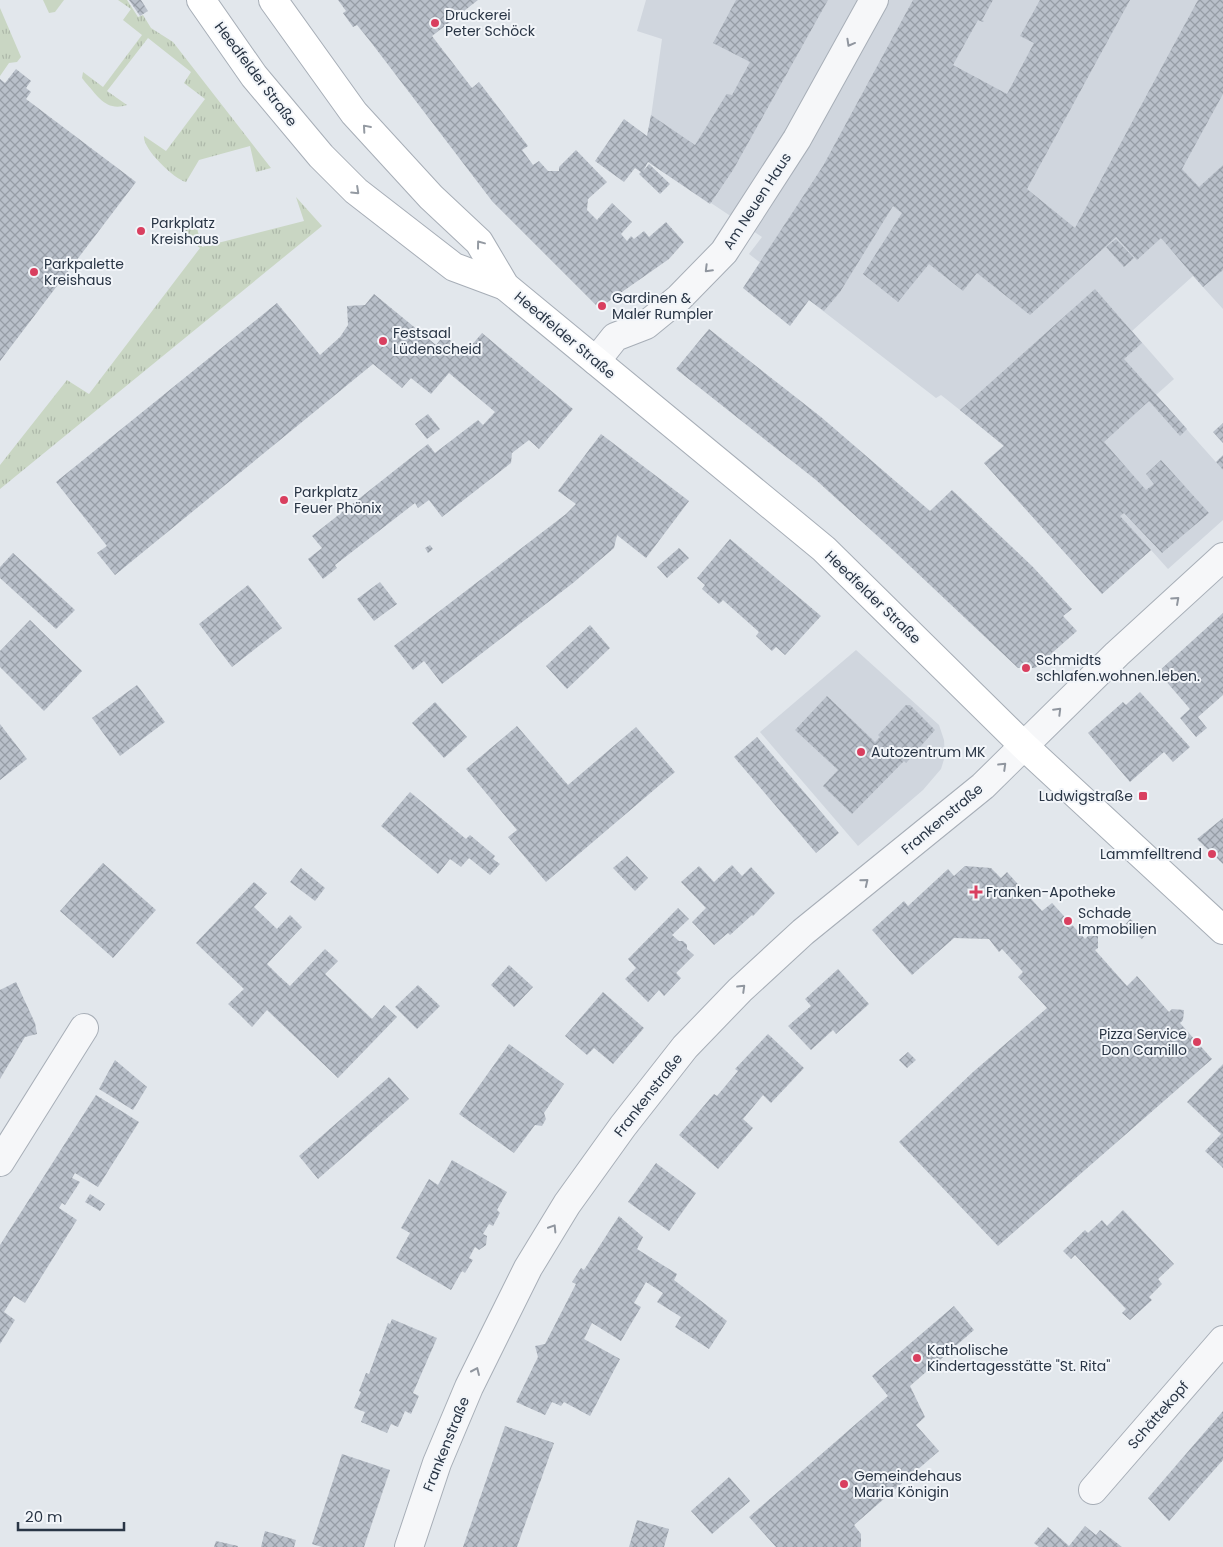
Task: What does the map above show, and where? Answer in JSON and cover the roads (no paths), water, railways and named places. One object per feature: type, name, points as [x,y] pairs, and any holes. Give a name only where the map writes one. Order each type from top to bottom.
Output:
[{"type":"main road","name":"Heedfelder Straße","points":[[202,0],[259,82],[321,156],[356,191],[454,267],[505,286],[824,549],[1024,746],[1223,930]]},
{"type":"main road","name":"Heedfelder Straße","points":[[273,0],[359,119],[431,197],[480,242],[505,286]]},
{"type":"street","name":"Am Neuen Haus","points":[[596,362],[615,337],[646,325],[679,298],[724,252],[797,139],[874,0]]},
{"type":"street","points":[[1024,746],[1117,654],[1223,557]]},
{"type":"street","name":"Frankenstraße","points":[[409,1547],[437,1463],[498,1323],[528,1268],[567,1204],[623,1126],[685,1047],[740,990],[803,932],[960,806],[1024,746]]},
{"type":"street","points":[[0,1162],[84,1028]]},
{"type":"street","name":"Schättekopf","points":[[1093,1490],[1223,1340]]},
{"type":"place","name":"Druckerei Peter Schöck","points":[[435,23]]},
{"type":"place","name":"Parkplatz Kreishaus","points":[[141,231]]},
{"type":"place","name":"Parkpalette Kreishaus","points":[[34,272]]},
{"type":"place","name":"Gardinen & Maler Rumpler","points":[[602,306]]},
{"type":"place","name":"Festsaal Lüdenscheid","points":[[383,341]]},
{"type":"place","name":"Parkplatz Feuer Phönix","points":[[284,500]]},
{"type":"place","name":"Schmidts schlafen.wohnen.leben.","points":[[1026,668]]},
{"type":"place","name":"Autozentrum MK","points":[[861,752]]},
{"type":"place","name":"Ludwigstraße","points":[[1143,796]]},
{"type":"place","name":"Lammfelltrend","points":[[1212,854]]},
{"type":"place","name":"Franken-Apotheke","points":[[976,892]]},
{"type":"place","name":"Schade Immobilien","points":[[1068,921]]},
{"type":"place","name":"Pizza Service Don Camillo","points":[[1197,1042]]},
{"type":"place","name":"Katholische Kindertagesstätte \"St. Rita\"","points":[[917,1358]]},
{"type":"place","name":"Gemeindehaus Maria Königin","points":[[844,1484]]}]
